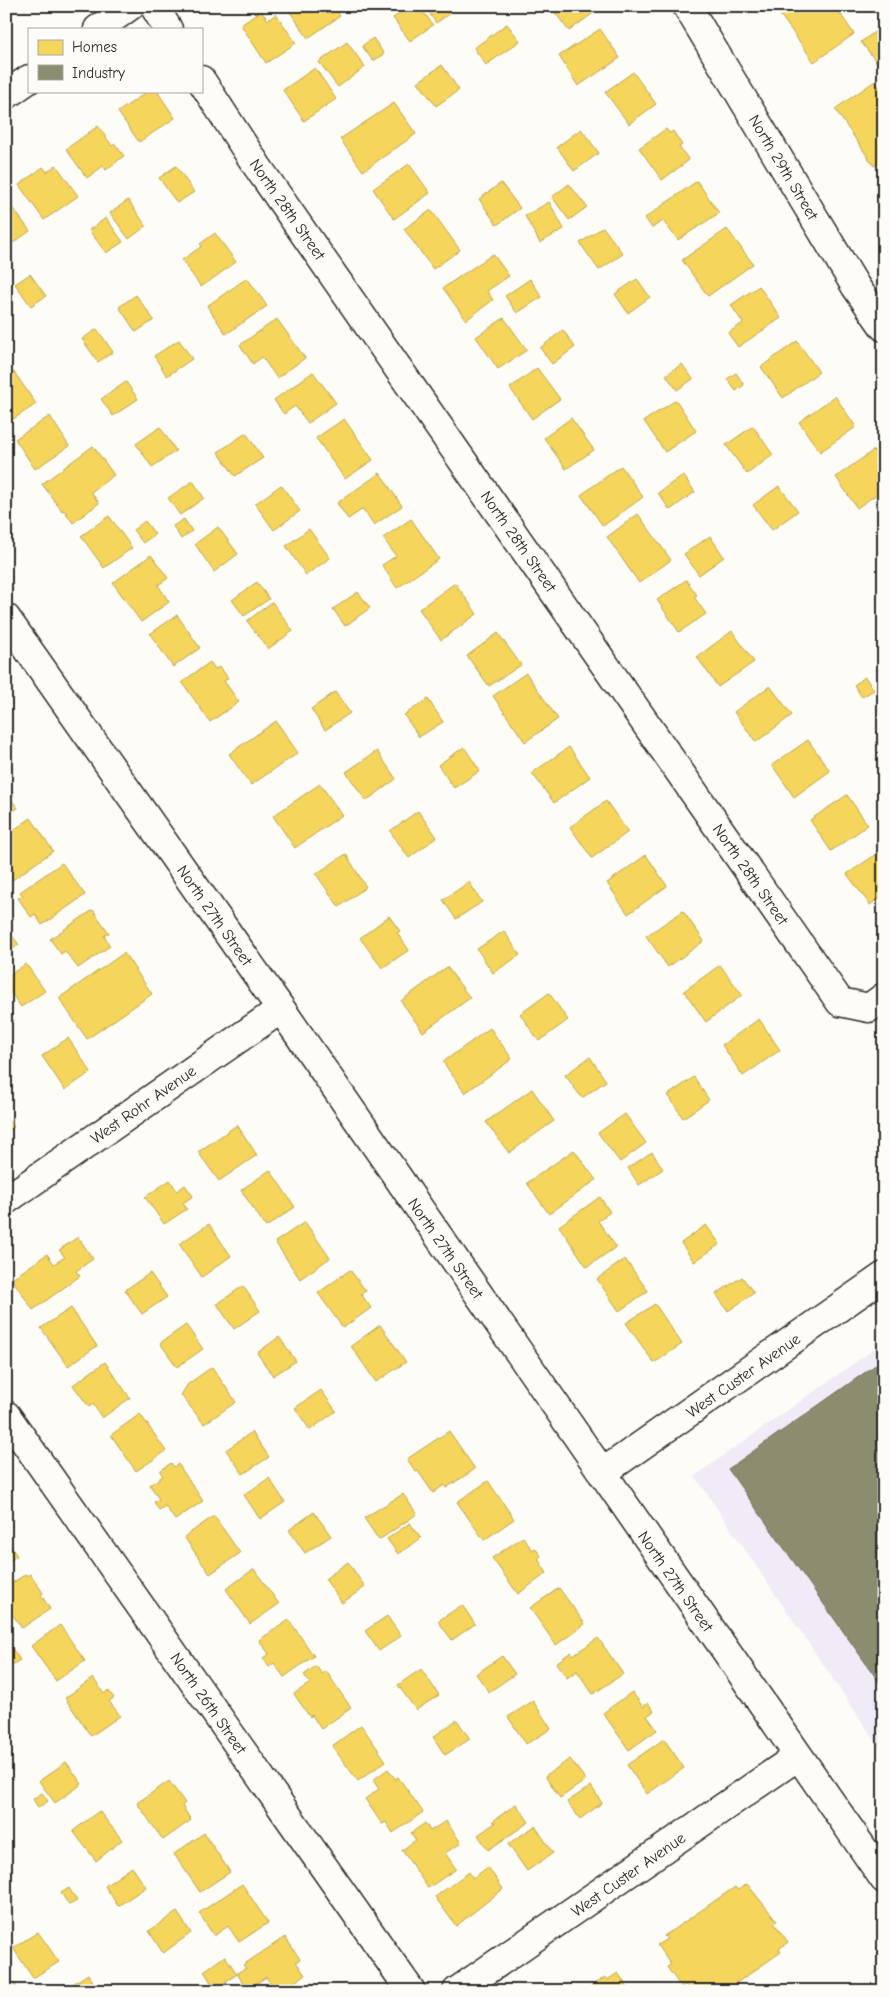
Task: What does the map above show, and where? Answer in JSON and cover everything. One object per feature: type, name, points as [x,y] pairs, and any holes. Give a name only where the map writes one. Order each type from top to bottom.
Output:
[{"type":"street","points":[[99,28],[130,6]]},
{"type":"street","points":[[154,6],[167,28]]},
{"type":"street","name":"North 29th Street","points":[[687,6],[856,286],[884,327]]},
{"type":"street","points":[[6,95],[28,80]]},
{"type":"street","name":"North 28th Street","points":[[202,82],[263,174],[840,1002],[869,1008],[884,997]]},
{"type":"street","name":"North 27th Street","points":[[6,618],[281,1010],[884,1879]]},
{"type":"street","name":"West Rohr Avenue","points":[[6,1200],[281,1010]]},
{"type":"street","name":"West Custer Avenue","points":[[602,1474],[884,1276]]},
{"type":"street","name":"North 26th Street","points":[[6,1415],[411,1991]]},
{"type":"street","name":"West Custer Avenue","points":[[458,1991],[798,1756]]},
{"type":"shaded area","points":[[884,1342],[884,1754],[695,1476]]},
{"type":"building: Homes","points":[[286,6],[333,6],[340,16],[308,38]]},
{"type":"building: Homes","points":[[410,6],[419,6],[433,25],[410,41],[393,18]]},
{"type":"building: Homes","points":[[425,6],[459,6],[459,7],[436,23]]},
{"type":"building: Homes","points":[[550,6],[593,6],[596,11],[569,31]]},
{"type":"building: Homes","points":[[774,6],[835,6],[854,34],[814,62]]},
{"type":"building: Homes","points":[[261,11],[268,20],[276,14],[296,43],[266,63],[241,25]]},
{"type":"building: Homes","points":[[507,24],[520,41],[486,65],[474,48]]},
{"type":"building: Homes","points":[[884,25],[884,61],[879,65],[861,42]]},
{"type":"building: Homes","points":[[600,29],[620,58],[578,86],[559,56]]},
{"type":"building: Homes","points":[[373,38],[384,54],[373,61],[362,46]]},
{"type":"building: Homes","points":[[347,42],[365,67],[338,87],[319,62]]},
{"type":"building: Homes","points":[[442,65],[459,90],[436,106],[418,82]]},
{"type":"building: Homes","points":[[315,68],[336,99],[304,121],[283,90]]},
{"type":"building: Homes","points":[[633,72],[656,104],[629,124],[605,92]]},
{"type":"building: Homes","points":[[875,81],[884,94],[884,159],[874,166],[835,109]]},
{"type":"building: Homes","points":[[147,92],[158,92],[175,118],[139,142],[118,112]]},
{"type":"building: Homes","points":[[394,103],[416,134],[363,171],[340,139]]},
{"type":"building: Homes","points":[[98,126],[112,146],[115,144],[124,156],[106,170],[103,166],[87,178],[66,149]]},
{"type":"building: Homes","points":[[581,129],[599,153],[574,171],[557,147]]},
{"type":"building: Homes","points":[[666,129],[670,133],[673,131],[682,145],[679,147],[689,160],[662,180],[639,148]]},
{"type":"building: Homes","points":[[409,164],[430,193],[394,219],[373,189]]},
{"type":"building: Homes","points":[[56,165],[78,196],[44,220],[19,185],[43,167],[47,172]]},
{"type":"building: Homes","points":[[176,166],[194,192],[177,203],[159,178]]},
{"type":"building: Homes","points":[[697,181],[719,213],[678,240],[663,221],[652,228],[645,218]]},
{"type":"building: Homes","points":[[501,183],[520,208],[497,225],[479,199]]},
{"type":"building: Homes","points":[[569,184],[587,207],[569,220],[552,197]]},
{"type":"building: Homes","points":[[6,199],[30,231],[6,248]]},
{"type":"building: Homes","points":[[128,200],[146,226],[129,239],[110,213]]},
{"type":"building: Homes","points":[[549,202],[564,229],[540,243],[525,216]]},
{"type":"building: Homes","points":[[431,210],[460,250],[433,269],[404,229]]},
{"type":"building: Homes","points":[[106,218],[123,242],[106,253],[89,230]]},
{"type":"building: Homes","points":[[603,227],[623,254],[599,270],[580,243]]},
{"type":"building: Homes","points":[[727,229],[753,264],[708,296],[682,260]]},
{"type":"building: Homes","points":[[215,233],[236,262],[201,287],[182,260],[202,246],[200,244]]},
{"type":"building: Homes","points":[[493,254],[509,276],[487,291],[493,300],[466,320],[443,288]]},
{"type":"building: Homes","points":[[30,274],[46,296],[31,306],[15,284]]},
{"type":"building: Homes","points":[[247,278],[267,306],[226,334],[207,306]]},
{"type":"building: Homes","points":[[530,279],[542,297],[517,313],[505,296]]},
{"type":"building: Homes","points":[[637,279],[650,297],[628,313],[615,294]]},
{"type":"building: Homes","points":[[759,286],[781,318],[738,347],[728,333],[743,323],[731,305]]},
{"type":"building: Homes","points":[[136,295],[154,320],[136,332],[119,307]]},
{"type":"building: Homes","points":[[504,318],[527,350],[498,369],[476,337]]},
{"type":"building: Homes","points":[[277,319],[305,358],[277,378],[262,357],[253,364],[240,345]]},
{"type":"building: Homes","points":[[97,329],[113,352],[98,362],[82,339]]},
{"type":"building: Homes","points":[[563,330],[575,347],[552,364],[540,348]]},
{"type":"building: Homes","points":[[179,340],[192,359],[167,376],[154,356]]},
{"type":"building: Homes","points":[[797,341],[819,372],[783,398],[761,367]]},
{"type":"building: Homes","points":[[682,364],[693,379],[677,390],[666,375]]},
{"type":"building: Homes","points":[[537,368],[560,399],[532,419],[510,388]]},
{"type":"building: Homes","points":[[14,372],[36,404],[6,424],[6,377]]},
{"type":"building: Homes","points":[[313,372],[336,403],[308,423],[295,406],[284,414],[274,400]]},
{"type":"building: Homes","points":[[736,373],[744,385],[736,391],[727,379]]},
{"type":"building: Homes","points":[[126,382],[138,399],[113,416],[101,399]]},
{"type":"building: Homes","points":[[835,396],[856,427],[820,452],[799,422]]},
{"type":"building: Homes","points":[[676,400],[696,431],[665,452],[644,421]]},
{"type":"building: Homes","points":[[50,416],[69,446],[35,469],[15,439]]},
{"type":"building: Homes","points":[[571,418],[594,450],[566,469],[544,438]]},
{"type":"building: Homes","points":[[344,419],[373,460],[345,479],[316,438]]},
{"type":"building: Homes","points":[[753,426],[773,455],[747,474],[726,445]]},
{"type":"building: Homes","points":[[160,427],[176,451],[152,467],[136,444]]},
{"type":"building: Homes","points":[[246,433],[263,458],[235,476],[218,452]]},
{"type":"building: Homes","points":[[93,446],[114,475],[91,492],[99,503],[73,523],[42,484]]},
{"type":"building: Homes","points":[[874,450],[884,463],[884,489],[857,508],[836,477]]},
{"type":"building: Homes","points":[[621,466],[643,497],[603,526],[581,495]]},
{"type":"building: Homes","points":[[380,473],[402,506],[374,525],[363,509],[348,519],[337,503]]},
{"type":"building: Homes","points":[[683,475],[695,492],[670,510],[658,493]]},
{"type":"building: Homes","points":[[193,481],[204,498],[180,515],[168,498]]},
{"type":"building: Homes","points":[[281,485],[300,511],[274,530],[255,504]]},
{"type":"building: Homes","points":[[779,486],[798,511],[772,530],[753,505]]},
{"type":"building: Homes","points":[[638,514],[671,560],[639,583],[607,537]]},
{"type":"building: Homes","points":[[109,516],[132,548],[104,568],[81,536]]},
{"type":"building: Homes","points":[[184,519],[192,531],[181,539],[173,526]]},
{"type":"building: Homes","points":[[411,519],[439,559],[397,588],[382,565],[396,556],[383,538]]},
{"type":"building: Homes","points":[[145,521],[155,534],[143,543],[133,530]]},
{"type":"building: Homes","points":[[884,524],[884,543],[875,530]]},
{"type":"building: Homes","points":[[218,527],[238,554],[214,572],[195,544]]},
{"type":"building: Homes","points":[[309,529],[330,558],[306,575],[286,546]]},
{"type":"building: Homes","points":[[710,536],[724,557],[699,575],[684,554]]},
{"type":"building: Homes","points":[[151,555],[168,578],[158,585],[169,602],[141,622],[113,583]]},
{"type":"building: Homes","points":[[686,580],[697,595],[694,597],[706,614],[679,632],[657,600]]},
{"type":"building: Homes","points":[[257,582],[269,599],[244,616],[232,600]]},
{"type":"building: Homes","points":[[455,583],[477,614],[441,640],[419,609]]},
{"type":"building: Homes","points":[[358,592],[370,608],[345,626],[333,609]]},
{"type":"building: Homes","points":[[272,602],[293,631],[268,649],[247,621]]},
{"type":"building: Homes","points":[[177,615],[200,648],[173,667],[150,634]]},
{"type":"building: Homes","points":[[732,631],[754,662],[718,687],[697,657]]},
{"type":"building: Homes","points":[[498,633],[521,665],[489,686],[467,656]]},
{"type":"building: Homes","points":[[210,662],[215,669],[220,667],[228,678],[224,681],[239,702],[210,722],[182,682]]},
{"type":"building: Homes","points":[[526,673],[558,719],[525,742],[493,696]]},
{"type":"building: Homes","points":[[865,677],[874,690],[862,697],[854,685]]},
{"type":"building: Homes","points":[[770,686],[792,715],[756,742],[734,712]]},
{"type":"building: Homes","points":[[335,692],[350,713],[325,730],[311,709]]},
{"type":"building: Homes","points":[[428,699],[443,722],[419,737],[404,715]]},
{"type":"building: Homes","points":[[276,721],[298,753],[251,785],[229,754]]},
{"type":"building: Homes","points":[[808,740],[830,771],[794,797],[772,765]]},
{"type":"building: Homes","points":[[464,747],[480,771],[454,788],[438,765]]},
{"type":"building: Homes","points":[[569,747],[590,777],[554,803],[532,773]]},
{"type":"building: Homes","points":[[377,751],[396,779],[366,801],[346,772]]},
{"type":"building: Homes","points":[[320,784],[342,815],[295,848],[273,816]]},
{"type":"building: Homes","points":[[6,785],[14,796],[11,799],[18,808],[6,816]]},
{"type":"building: Homes","points":[[847,795],[868,825],[831,851],[810,820]]},
{"type":"building: Homes","points":[[606,801],[628,832],[592,858],[570,827]]},
{"type":"building: Homes","points":[[418,811],[437,837],[409,858],[390,831]]},
{"type":"building: Homes","points":[[31,818],[53,851],[11,881],[6,873],[6,835]]},
{"type":"building: Homes","points":[[884,849],[884,895],[870,905],[847,874]]},
{"type":"building: Homes","points":[[346,854],[366,887],[339,907],[316,874]]},
{"type":"building: Homes","points":[[646,855],[667,886],[628,914],[607,883]]},
{"type":"building: Homes","points":[[62,863],[85,895],[42,925],[35,914],[31,917],[18,898],[23,896],[20,892]]},
{"type":"building: Homes","points":[[469,882],[482,902],[456,919],[443,900]]},
{"type":"building: Homes","points":[[93,910],[109,933],[104,936],[110,946],[78,968],[65,951],[61,954],[50,939]]},
{"type":"building: Homes","points":[[683,911],[704,941],[668,967],[646,936]]},
{"type":"building: Homes","points":[[389,916],[400,931],[397,933],[409,950],[382,968],[360,938]]},
{"type":"building: Homes","points":[[6,927],[19,945],[6,953]]},
{"type":"building: Homes","points":[[504,931],[520,955],[493,973],[477,949]]},
{"type":"building: Homes","points":[[124,953],[152,994],[87,1039],[59,998]]},
{"type":"building: Homes","points":[[26,964],[45,991],[21,1007],[6,986],[6,977]]},
{"type":"building: Homes","points":[[720,965],[742,995],[706,1022],[684,991]]},
{"type":"building: Homes","points":[[447,967],[470,998],[423,1032],[401,1001]]},
{"type":"building: Homes","points":[[549,993],[568,1020],[539,1041],[520,1014]]},
{"type":"building: Homes","points":[[759,1019],[780,1050],[743,1076],[722,1045]]},
{"type":"building: Homes","points":[[490,1028],[512,1059],[465,1093],[443,1062]]},
{"type":"building: Homes","points":[[68,1038],[91,1072],[65,1090],[42,1056]]},
{"type":"building: Homes","points":[[590,1057],[606,1081],[582,1098],[565,1075]]},
{"type":"building: Homes","points":[[694,1077],[709,1100],[683,1118],[668,1095]]},
{"type":"building: Homes","points":[[532,1089],[554,1121],[509,1153],[486,1122]]},
{"type":"building: Homes","points":[[625,1114],[646,1143],[620,1162],[598,1133]]},
{"type":"building: Homes","points":[[6,1117],[14,1127],[6,1133]]},
{"type":"building: Homes","points":[[237,1125],[257,1155],[219,1181],[198,1152]]},
{"type":"building: Homes","points":[[574,1150],[596,1180],[549,1214],[527,1183]]},
{"type":"building: Homes","points":[[652,1152],[663,1169],[639,1185],[628,1168]]},
{"type":"building: Homes","points":[[270,1170],[295,1207],[266,1227],[241,1190]]},
{"type":"building: Homes","points":[[170,1180],[177,1191],[185,1185],[193,1196],[183,1203],[187,1209],[164,1224],[145,1197]]},
{"type":"building: Homes","points":[[600,1197],[610,1212],[598,1221],[616,1247],[587,1267],[559,1226]]},
{"type":"building: Homes","points":[[305,1222],[330,1258],[300,1279],[275,1242]]},
{"type":"building: Homes","points":[[209,1224],[231,1256],[202,1277],[179,1244]]},
{"type":"building: Homes","points":[[706,1225],[720,1244],[694,1262],[681,1243]]},
{"type":"building: Homes","points":[[78,1237],[93,1259],[76,1271],[80,1276],[33,1310],[12,1279],[47,1254],[54,1264],[65,1257],[59,1250]]},
{"type":"building: Homes","points":[[625,1259],[648,1291],[619,1311],[597,1279]]},
{"type":"building: Homes","points":[[350,1270],[366,1291],[361,1294],[371,1308],[343,1328],[318,1293]]},
{"type":"building: Homes","points":[[150,1273],[167,1297],[142,1314],[125,1290]]},
{"type":"building: Homes","points":[[742,1277],[754,1293],[728,1311],[716,1294]]},
{"type":"building: Homes","points":[[243,1286],[260,1311],[234,1329],[217,1304]]},
{"type":"building: Homes","points":[[655,1304],[682,1344],[654,1363],[626,1323]]},
{"type":"building: Homes","points":[[71,1308],[97,1346],[68,1366],[41,1328]]},
{"type":"building: Homes","points":[[186,1325],[203,1349],[177,1367],[160,1343]]},
{"type":"building: Homes","points":[[380,1325],[406,1362],[376,1382],[351,1346]]},
{"type":"building: Homes","points":[[279,1337],[296,1361],[273,1376],[257,1353]]},
{"type":"building: Homes","points":[[105,1362],[130,1398],[102,1418],[93,1404],[89,1407],[73,1385]]},
{"type":"building: Homes","points":[[212,1367],[236,1402],[204,1424],[181,1395],[188,1384]]},
{"type":"building: Homes","points":[[321,1390],[336,1411],[310,1430],[295,1408]]},
{"type":"building: Homes","points":[[140,1414],[166,1451],[136,1471],[111,1435]]},
{"type":"building: Homes","points":[[449,1431],[475,1469],[446,1488],[444,1485],[433,1493],[407,1459]]},
{"type":"building: Homes","points":[[252,1432],[269,1457],[243,1474],[226,1450]]},
{"type":"building: Homes","points":[[171,1463],[174,1467],[178,1464],[203,1501],[175,1520],[165,1506],[159,1510],[154,1502],[159,1499],[150,1485],[163,1476],[160,1471]]},
{"type":"building: Homes","points":[[269,1478],[285,1502],[260,1519],[244,1495]]},
{"type":"building: Homes","points":[[488,1481],[514,1519],[484,1540],[457,1502]]},
{"type":"building: Homes","points":[[403,1494],[417,1514],[379,1540],[364,1518]]},
{"type":"building: Homes","points":[[314,1512],[331,1536],[305,1553],[289,1530]]},
{"type":"building: Homes","points":[[214,1516],[240,1553],[210,1574],[184,1537]]},
{"type":"building: Homes","points":[[410,1523],[421,1538],[398,1554],[387,1539]]},
{"type":"building: Homes","points":[[523,1537],[532,1550],[535,1548],[541,1556],[538,1559],[547,1573],[518,1594],[492,1558]]},
{"type":"building: Homes","points":[[6,1539],[17,1556],[6,1563]]},
{"type":"building: Homes","points":[[348,1562],[365,1587],[342,1603],[325,1579]]},
{"type":"building: Homes","points":[[254,1569],[279,1604],[250,1624],[226,1589]]},
{"type":"building: Homes","points":[[26,1574],[27,1576],[30,1574],[43,1593],[41,1595],[50,1609],[22,1628],[6,1605],[6,1587]]},
{"type":"building: Homes","points":[[559,1588],[585,1624],[556,1645],[530,1608]]},
{"type":"building: Homes","points":[[462,1605],[475,1624],[452,1640],[438,1621]]},
{"type":"building: Homes","points":[[387,1616],[401,1636],[379,1651],[365,1631]]},
{"type":"building: Homes","points":[[289,1620],[314,1656],[284,1677],[274,1663],[269,1667],[263,1658],[269,1654],[259,1640]]},
{"type":"building: Homes","points":[[60,1625],[85,1661],[56,1681],[31,1646]]},
{"type":"building: Homes","points":[[598,1638],[623,1674],[593,1694],[577,1671],[567,1678],[556,1663],[571,1652],[573,1655]]},
{"type":"building: Homes","points":[[9,1644],[20,1660],[6,1669],[6,1646]]},
{"type":"building: Homes","points":[[502,1656],[515,1674],[489,1692],[476,1674]]},
{"type":"building: Homes","points":[[316,1666],[322,1674],[326,1671],[351,1708],[321,1729],[294,1694],[310,1683],[304,1675]]},
{"type":"building: Homes","points":[[421,1669],[439,1695],[416,1710],[398,1685]]},
{"type":"building: Homes","points":[[93,1678],[104,1694],[108,1690],[114,1698],[109,1701],[120,1716],[91,1736],[65,1698]]},
{"type":"building: Homes","points":[[632,1692],[643,1707],[648,1703],[654,1711],[647,1716],[657,1730],[629,1750],[603,1713]]},
{"type":"building: Homes","points":[[533,1701],[551,1729],[526,1744],[508,1717]]},
{"type":"building: Homes","points":[[457,1720],[470,1739],[445,1755],[433,1737]]},
{"type":"building: Homes","points":[[361,1725],[386,1761],[358,1781],[332,1746]]},
{"type":"building: Homes","points":[[664,1739],[684,1768],[647,1794],[627,1765]]},
{"type":"building: Homes","points":[[570,1759],[586,1780],[560,1798],[545,1776]]},
{"type":"building: Homes","points":[[66,1762],[82,1784],[55,1803],[39,1781]]},
{"type":"building: Homes","points":[[388,1769],[395,1779],[398,1777],[423,1812],[393,1833],[386,1822],[382,1824],[365,1799],[379,1789],[373,1780]]},
{"type":"building: Homes","points":[[169,1781],[185,1803],[182,1806],[191,1820],[163,1840],[137,1803]]},
{"type":"building: Homes","points":[[591,1786],[602,1803],[580,1819],[567,1802]]},
{"type":"building: Homes","points":[[42,1793],[48,1801],[38,1808],[33,1799]]},
{"type":"building: Homes","points":[[516,1804],[529,1822],[488,1850],[478,1835]]},
{"type":"building: Homes","points":[[99,1811],[122,1840],[96,1861],[73,1831]]},
{"type":"building: Homes","points":[[446,1821],[461,1843],[445,1853],[456,1869],[428,1888],[402,1850],[416,1840],[411,1833],[425,1823],[430,1831]]},
{"type":"building: Homes","points":[[535,1826],[553,1853],[527,1871],[508,1844]]},
{"type":"building: Homes","points":[[204,1833],[230,1872],[200,1892],[174,1854]]},
{"type":"building: Homes","points":[[132,1867],[146,1887],[118,1906],[105,1886]]},
{"type":"building: Homes","points":[[488,1867],[503,1889],[456,1926],[435,1897],[469,1872],[473,1878]]},
{"type":"building: Homes","points":[[242,1884],[268,1923],[239,1942],[228,1926],[214,1936],[199,1913]]},
{"type":"building: Homes","points":[[747,1884],[777,1921],[774,1923],[788,1942],[779,1949],[781,1952],[725,1991],[689,1991],[686,1985],[681,1987],[667,1967],[671,1965],[657,1945],[667,1939],[664,1936],[735,1887],[738,1890]]},
{"type":"building: Homes","points":[[69,1888],[77,1901],[69,1905],[61,1893]]},
{"type":"building: Homes","points":[[177,1912],[191,1933],[163,1953],[149,1931]]},
{"type":"building: Homes","points":[[38,1932],[59,1962],[33,1978],[13,1948]]},
{"type":"building: Homes","points":[[285,1937],[300,1959],[296,1962],[305,1975],[281,1991],[276,1991],[266,1977],[247,1990],[237,1973],[246,1968],[243,1965]]},
{"type":"building: Homes","points":[[225,1956],[237,1974],[215,1989],[204,1971]]},
{"type":"building: Homes","points":[[6,1972],[20,1991],[6,1991]]},
{"type":"building: Homes","points":[[618,1973],[630,1991],[584,1991],[605,1977],[607,1980]]},
{"type":"building: Homes","points":[[88,1974],[99,1991],[63,1991],[63,1990]]},
{"type":"building: Homes","points":[[313,1983],[318,1991],[301,1991]]},
{"type":"building: Industry","points":[[884,1359],[884,1689],[728,1469]]}]
